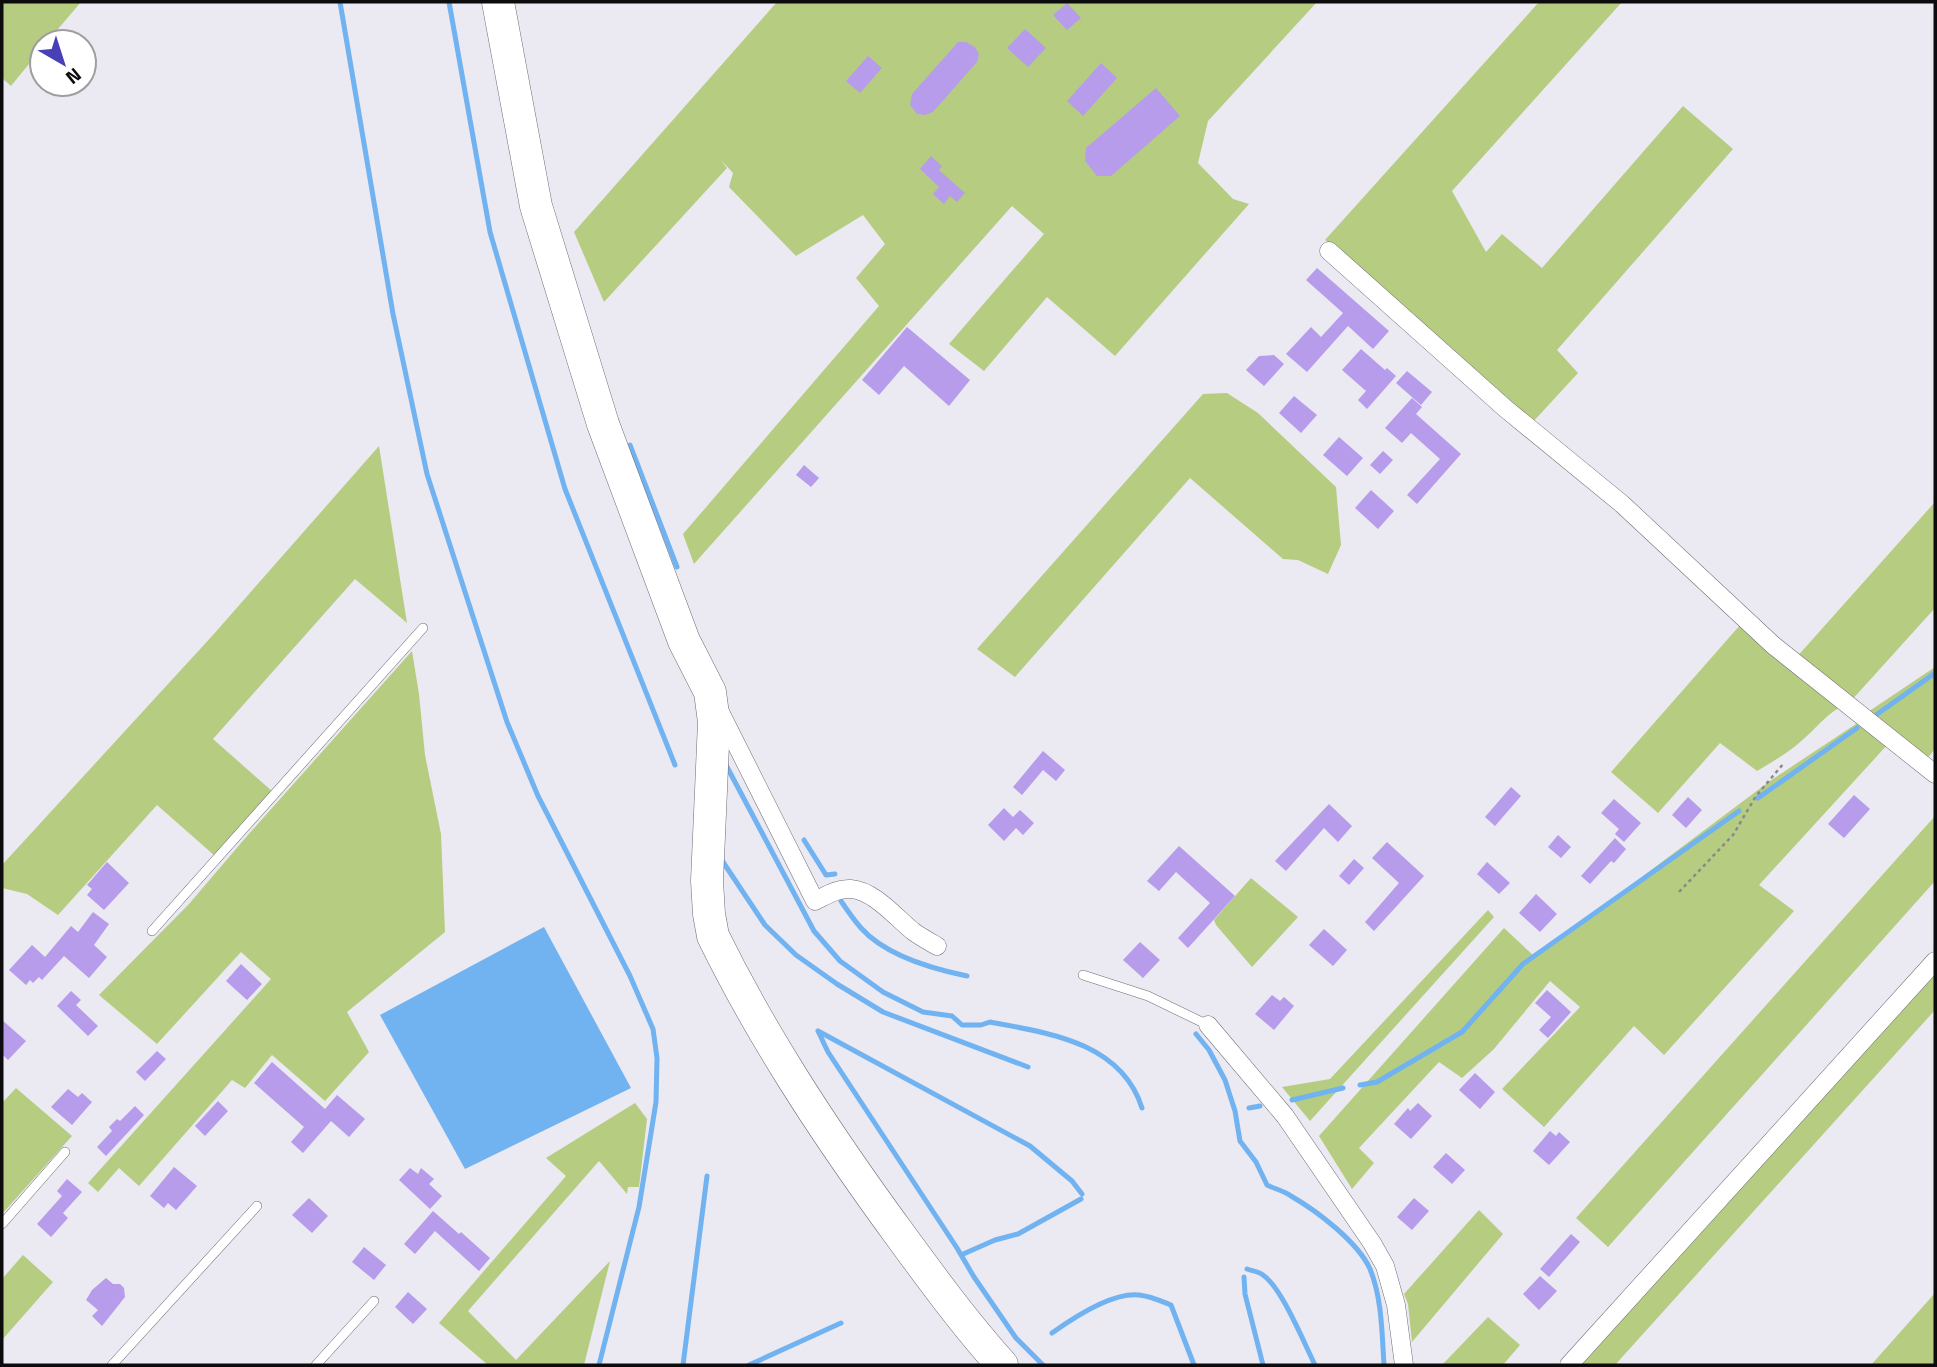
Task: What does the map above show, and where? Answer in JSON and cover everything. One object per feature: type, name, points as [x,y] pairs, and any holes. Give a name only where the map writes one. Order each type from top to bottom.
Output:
[{"type":"highway","points":[[498,2],[536,206],[603,424],[684,641],[710,692],[714,722],[707,880],[713,936],[779,1059],[828,1135],[929,1275],[1002,1365]]},
{"type":"street","points":[[1328,251],[1506,409],[1622,504],[1773,645],[1935,774]]},
{"type":"street","points":[[710,692],[815,901],[835,891],[848,888],[859,890],[916,934],[937,946]]},
{"type":"street","points":[[1569,1365],[1935,961]]},
{"type":"street","points":[[1208,1025],[1285,1116],[1372,1242],[1385,1266],[1396,1305],[1404,1365]]},
{"type":"lane","points":[[152,931],[422,628]]},
{"type":"lane","points":[[1083,975],[1148,996],[1208,1025]]},
{"type":"lane","points":[[2,1224],[65,1152]]},
{"type":"lane","points":[[112,1365],[257,1206]]},
{"type":"lane","points":[[316,1365],[374,1301]]},
{"type":"path","points":[[1679,892],[1733,835],[1756,796],[1784,763]]},
{"type":"green space","points":[[2,2],[81,2],[59,28],[28,28],[28,65],[11,86],[2,78]]},
{"type":"green space","points":[[777,2],[1317,2],[1208,121],[1198,163],[1233,199],[1249,204],[1115,356],[1047,297],[984,371],[949,344],[1044,234],[1012,206],[694,564],[683,534],[879,306],[856,278],[885,244],[863,215],[796,256],[729,187],[733,173],[721,160],[727,168],[604,302],[574,232]]},
{"type":"green space","points":[[1539,2],[1622,2],[1452,191],[1486,252],[1502,234],[1542,268],[1683,106],[1733,149],[1557,350],[1578,373],[1532,423],[1404,313],[1325,240]]},
{"type":"green space","points":[[1227,393],[1258,413],[1336,487],[1341,545],[1328,574],[1298,560],[1283,559],[1190,478],[1015,677],[977,649],[1203,394]]},
{"type":"green space","points":[[379,446],[407,623],[355,579],[213,739],[273,792],[215,856],[157,805],[58,915],[27,894],[2,888],[2,865],[213,635]]},
{"type":"green space","points":[[1935,502],[1935,608],[1850,702],[1795,659]]},
{"type":"green space","points":[[1741,624],[1841,707],[1794,747],[1757,771],[1720,743],[1658,813],[1611,772]]},
{"type":"green space","points":[[412,651],[425,755],[441,834],[445,932],[347,1012],[369,1052],[325,1101],[272,1055],[245,1088],[232,1080],[139,1186],[119,1168],[98,1192],[88,1183],[271,979],[241,952],[157,1044],[99,995],[189,904]]},
{"type":"green space","points":[[1935,667],[1935,749],[1926,760],[1865,714]]},
{"type":"green space","points":[[1859,722],[1889,743],[1759,885],[1794,911],[1664,1055],[1634,1026],[1544,1127],[1502,1089],[1580,1007],[1550,981],[1494,1049],[1462,1078],[1439,1062],[1359,1148],[1374,1163],[1352,1189],[1319,1136],[1504,928],[1535,957],[1770,781]]},
{"type":"green space","points":[[1935,816],[1935,881],[1608,1247],[1576,1218]]},
{"type":"green space","points":[[1251,878],[1298,917],[1252,967],[1214,920]]},
{"type":"green space","points":[[1488,910],[1494,917],[1310,1121],[1282,1087],[1330,1079]]},
{"type":"green space","points":[[1935,971],[1935,1010],[1615,1365],[1578,1365]]},
{"type":"green space","points":[[16,1088],[72,1136],[2,1214],[2,1103]]},
{"type":"green space","points":[[635,1103],[647,1119],[639,1187],[628,1187],[627,1194],[599,1161],[468,1311],[516,1360],[610,1261],[584,1365],[488,1365],[439,1323],[566,1176],[546,1158]]},
{"type":"green space","points":[[1479,1210],[1503,1234],[1412,1342],[1408,1304],[1404,1294]]},
{"type":"green space","points":[[23,1255],[53,1282],[2,1340],[2,1279]]},
{"type":"green space","points":[[1935,1293],[1935,1365],[1871,1365]]},
{"type":"green space","points":[[1488,1317],[1520,1345],[1503,1365],[1442,1365]]},
{"type":"water","points":[[544,927],[631,1088],[465,1169],[380,1015]]},
{"type":"building","points":[[1067,3],[1081,18],[1067,30],[1053,15]]},
{"type":"building","points":[[1025,29],[1046,48],[1028,67],[1007,48]]},
{"type":"building","points":[[958,42],[966,42],[975,47],[979,54],[977,62],[933,112],[917,114],[910,105],[912,94]]},
{"type":"building","points":[[868,56],[882,68],[860,93],[846,81]]},
{"type":"building","points":[[1101,63],[1117,78],[1083,116],[1067,101]]},
{"type":"building","points":[[1156,88],[1180,116],[1111,176],[1097,176],[1085,161],[1086,148]]},
{"type":"building","points":[[931,156],[942,166],[939,170],[965,193],[957,202],[950,196],[944,204],[933,194],[939,187],[920,169]]},
{"type":"building","points":[[1317,268],[1389,331],[1373,349],[1348,326],[1307,372],[1286,354],[1311,327],[1321,337],[1343,313],[1306,280]]},
{"type":"building","points":[[907,327],[970,380],[949,406],[904,366],[879,395],[862,380]]},
{"type":"building","points":[[1361,349],[1396,376],[1367,409],[1358,400],[1366,391],[1342,370]]},
{"type":"building","points":[[1274,355],[1284,364],[1264,386],[1246,370],[1259,356]]},
{"type":"building","points":[[1407,371],[1432,392],[1421,405],[1396,383]]},
{"type":"building","points":[[1294,396],[1317,415],[1301,433],[1279,413]]},
{"type":"building","points":[[1412,398],[1422,407],[1416,414],[1461,454],[1417,504],[1407,495],[1440,459],[1411,433],[1402,443],[1385,428]]},
{"type":"building","points":[[1339,437],[1363,458],[1347,476],[1323,455]]},
{"type":"building","points":[[1383,451],[1393,460],[1380,474],[1370,465]]},
{"type":"building","points":[[804,465],[819,478],[811,487],[796,475]]},
{"type":"building","points":[[1371,490],[1394,511],[1378,529],[1355,508]]},
{"type":"building","points":[[1043,751],[1065,770],[1056,781],[1043,770],[1022,795],[1013,787]]},
{"type":"building","points":[[1511,787],[1521,796],[1495,826],[1485,817]]},
{"type":"building","points":[[1854,795],[1870,809],[1844,838],[1828,824]]},
{"type":"building","points":[[1688,797],[1702,810],[1686,828],[1672,815]]},
{"type":"building","points":[[1614,799],[1641,823],[1624,842],[1615,834],[1619,829],[1601,813]]},
{"type":"building","points":[[1329,804],[1352,826],[1338,842],[1324,828],[1286,871],[1275,861]]},
{"type":"building","points":[[1004,808],[1013,817],[1020,810],[1034,823],[1023,835],[1016,828],[1004,841],[988,825]]},
{"type":"building","points":[[1558,835],[1571,847],[1561,858],[1548,847]]},
{"type":"building","points":[[1615,838],[1626,849],[1590,884],[1581,876]]},
{"type":"building","points":[[1387,842],[1424,876],[1374,931],[1365,922],[1399,883],[1372,858]]},
{"type":"building","points":[[1179,846],[1235,896],[1188,948],[1178,938],[1210,903],[1176,872],[1159,891],[1147,881]]},
{"type":"building","points":[[1354,859],[1364,868],[1349,885],[1339,876]]},
{"type":"building","points":[[107,862],[129,883],[104,910],[87,895],[92,889],[87,885]]},
{"type":"building","points":[[1487,862],[1510,883],[1499,894],[1477,874]]},
{"type":"building","points":[[1536,894],[1557,914],[1540,932],[1519,913]]},
{"type":"building","points":[[93,912],[109,924],[94,945],[107,957],[89,978],[64,956],[42,980],[39,977],[33,983],[30,980],[26,985],[9,970],[32,945],[45,957],[71,926],[78,932]]},
{"type":"building","points":[[1324,929],[1347,950],[1333,966],[1309,945]]},
{"type":"building","points":[[1140,942],[1160,960],[1143,978],[1123,960]]},
{"type":"building","points":[[241,964],[262,984],[247,1000],[226,981]]},
{"type":"building","points":[[1547,990],[1571,1012],[1548,1038],[1539,1030],[1551,1017],[1535,1003]]},
{"type":"building","points":[[71,991],[81,1000],[76,1005],[98,1026],[88,1036],[57,1006]]},
{"type":"building","points":[[1272,995],[1280,1001],[1284,997],[1294,1006],[1274,1030],[1255,1014]]},
{"type":"building","points":[[2,1020],[26,1041],[8,1060],[2,1054]]},
{"type":"building","points":[[157,1051],[166,1059],[145,1081],[136,1072]]},
{"type":"building","points":[[272,1062],[325,1109],[337,1095],[365,1119],[349,1137],[331,1121],[303,1153],[291,1142],[304,1127],[254,1083]]},
{"type":"building","points":[[1475,1073],[1495,1092],[1480,1109],[1459,1090]]},
{"type":"building","points":[[68,1089],[78,1097],[82,1093],[92,1102],[72,1125],[51,1107]]},
{"type":"building","points":[[218,1101],[228,1111],[205,1136],[195,1126]]},
{"type":"building","points":[[1418,1103],[1432,1116],[1411,1139],[1394,1124],[1408,1108],[1410,1111]]},
{"type":"building","points":[[135,1106],[144,1115],[106,1156],[97,1147],[112,1131],[109,1127],[117,1119],[120,1121]]},
{"type":"building","points":[[1550,1131],[1556,1136],[1559,1132],[1570,1142],[1549,1165],[1533,1151]]},
{"type":"building","points":[[1446,1153],[1465,1170],[1452,1184],[1433,1167]]},
{"type":"building","points":[[174,1167],[197,1186],[176,1210],[168,1203],[164,1208],[150,1196]]},
{"type":"building","points":[[410,1168],[418,1174],[421,1168],[434,1179],[429,1184],[442,1196],[430,1209],[399,1180]]},
{"type":"building","points":[[67,1179],[82,1192],[63,1213],[68,1218],[51,1237],[37,1224],[62,1196],[57,1191]]},
{"type":"building","points":[[309,1198],[328,1216],[312,1233],[292,1215]]},
{"type":"building","points":[[1414,1198],[1429,1211],[1412,1230],[1397,1217]]},
{"type":"building","points":[[433,1211],[490,1258],[479,1271],[435,1231],[415,1254],[404,1244]]},
{"type":"building","points":[[1571,1234],[1580,1242],[1549,1277],[1540,1269]]},
{"type":"building","points":[[364,1247],[386,1265],[374,1280],[352,1262]]},
{"type":"building","points":[[1540,1276],[1557,1291],[1539,1310],[1523,1294]]},
{"type":"building","points":[[106,1278],[124,1288],[125,1297],[102,1326],[92,1316],[98,1310],[86,1300],[92,1290]]},
{"type":"building","points":[[408,1292],[427,1309],[413,1324],[395,1307]]},
{"type":"waterway","points":[[340,2],[393,314],[427,474],[507,722],[538,796],[630,976],[653,1029],[657,1058],[656,1102],[639,1207],[599,1365]]},
{"type":"waterway","points":[[449,2],[490,232],[565,489],[675,765]]},
{"type":"waterway","points":[[630,445],[677,567]]},
{"type":"waterway","points":[[1876,715],[1935,673]]},
{"type":"waterway","points":[[1758,798],[1857,728]]},
{"type":"waterway","points":[[726,765],[814,931],[840,961],[883,992],[923,1012],[952,1016],[962,1025],[990,1022],[1080,1044],[1118,1068],[1132,1086],[1142,1108]]},
{"type":"waterway","points":[[1360,1085],[1377,1082],[1462,1032],[1523,964],[1739,811]]},
{"type":"waterway","points":[[804,840],[826,875],[835,874]]},
{"type":"waterway","points":[[721,859],[765,925],[796,955],[837,984],[883,1012],[1028,1067]]},
{"type":"waterway","points":[[841,901],[861,928],[883,946],[925,965],[967,976]]},
{"type":"waterway","points":[[818,1031],[828,1052],[974,1277],[1016,1338],[1043,1365]]},
{"type":"waterway","points":[[818,1031],[1030,1146],[1072,1181],[1082,1194]]},
{"type":"waterway","points":[[1196,1034],[1209,1050],[1225,1080],[1235,1111],[1240,1141],[1256,1162],[1267,1185],[1288,1194],[1313,1210],[1347,1238],[1370,1269],[1381,1316],[1384,1365]]},
{"type":"waterway","points":[[1292,1100],[1343,1088]]},
{"type":"waterway","points":[[1249,1108],[1260,1106]]},
{"type":"waterway","points":[[683,1365],[707,1176]]},
{"type":"waterway","points":[[961,1255],[995,1240],[1018,1234],[1081,1199]]},
{"type":"waterway","points":[[1247,1269],[1263,1275],[1278,1291],[1315,1365]]},
{"type":"waterway","points":[[1244,1277],[1245,1294],[1263,1365]]},
{"type":"waterway","points":[[1052,1333],[1105,1302],[1128,1295],[1147,1296],[1171,1305],[1194,1365]]},
{"type":"waterway","points":[[749,1365],[841,1323]]}]
